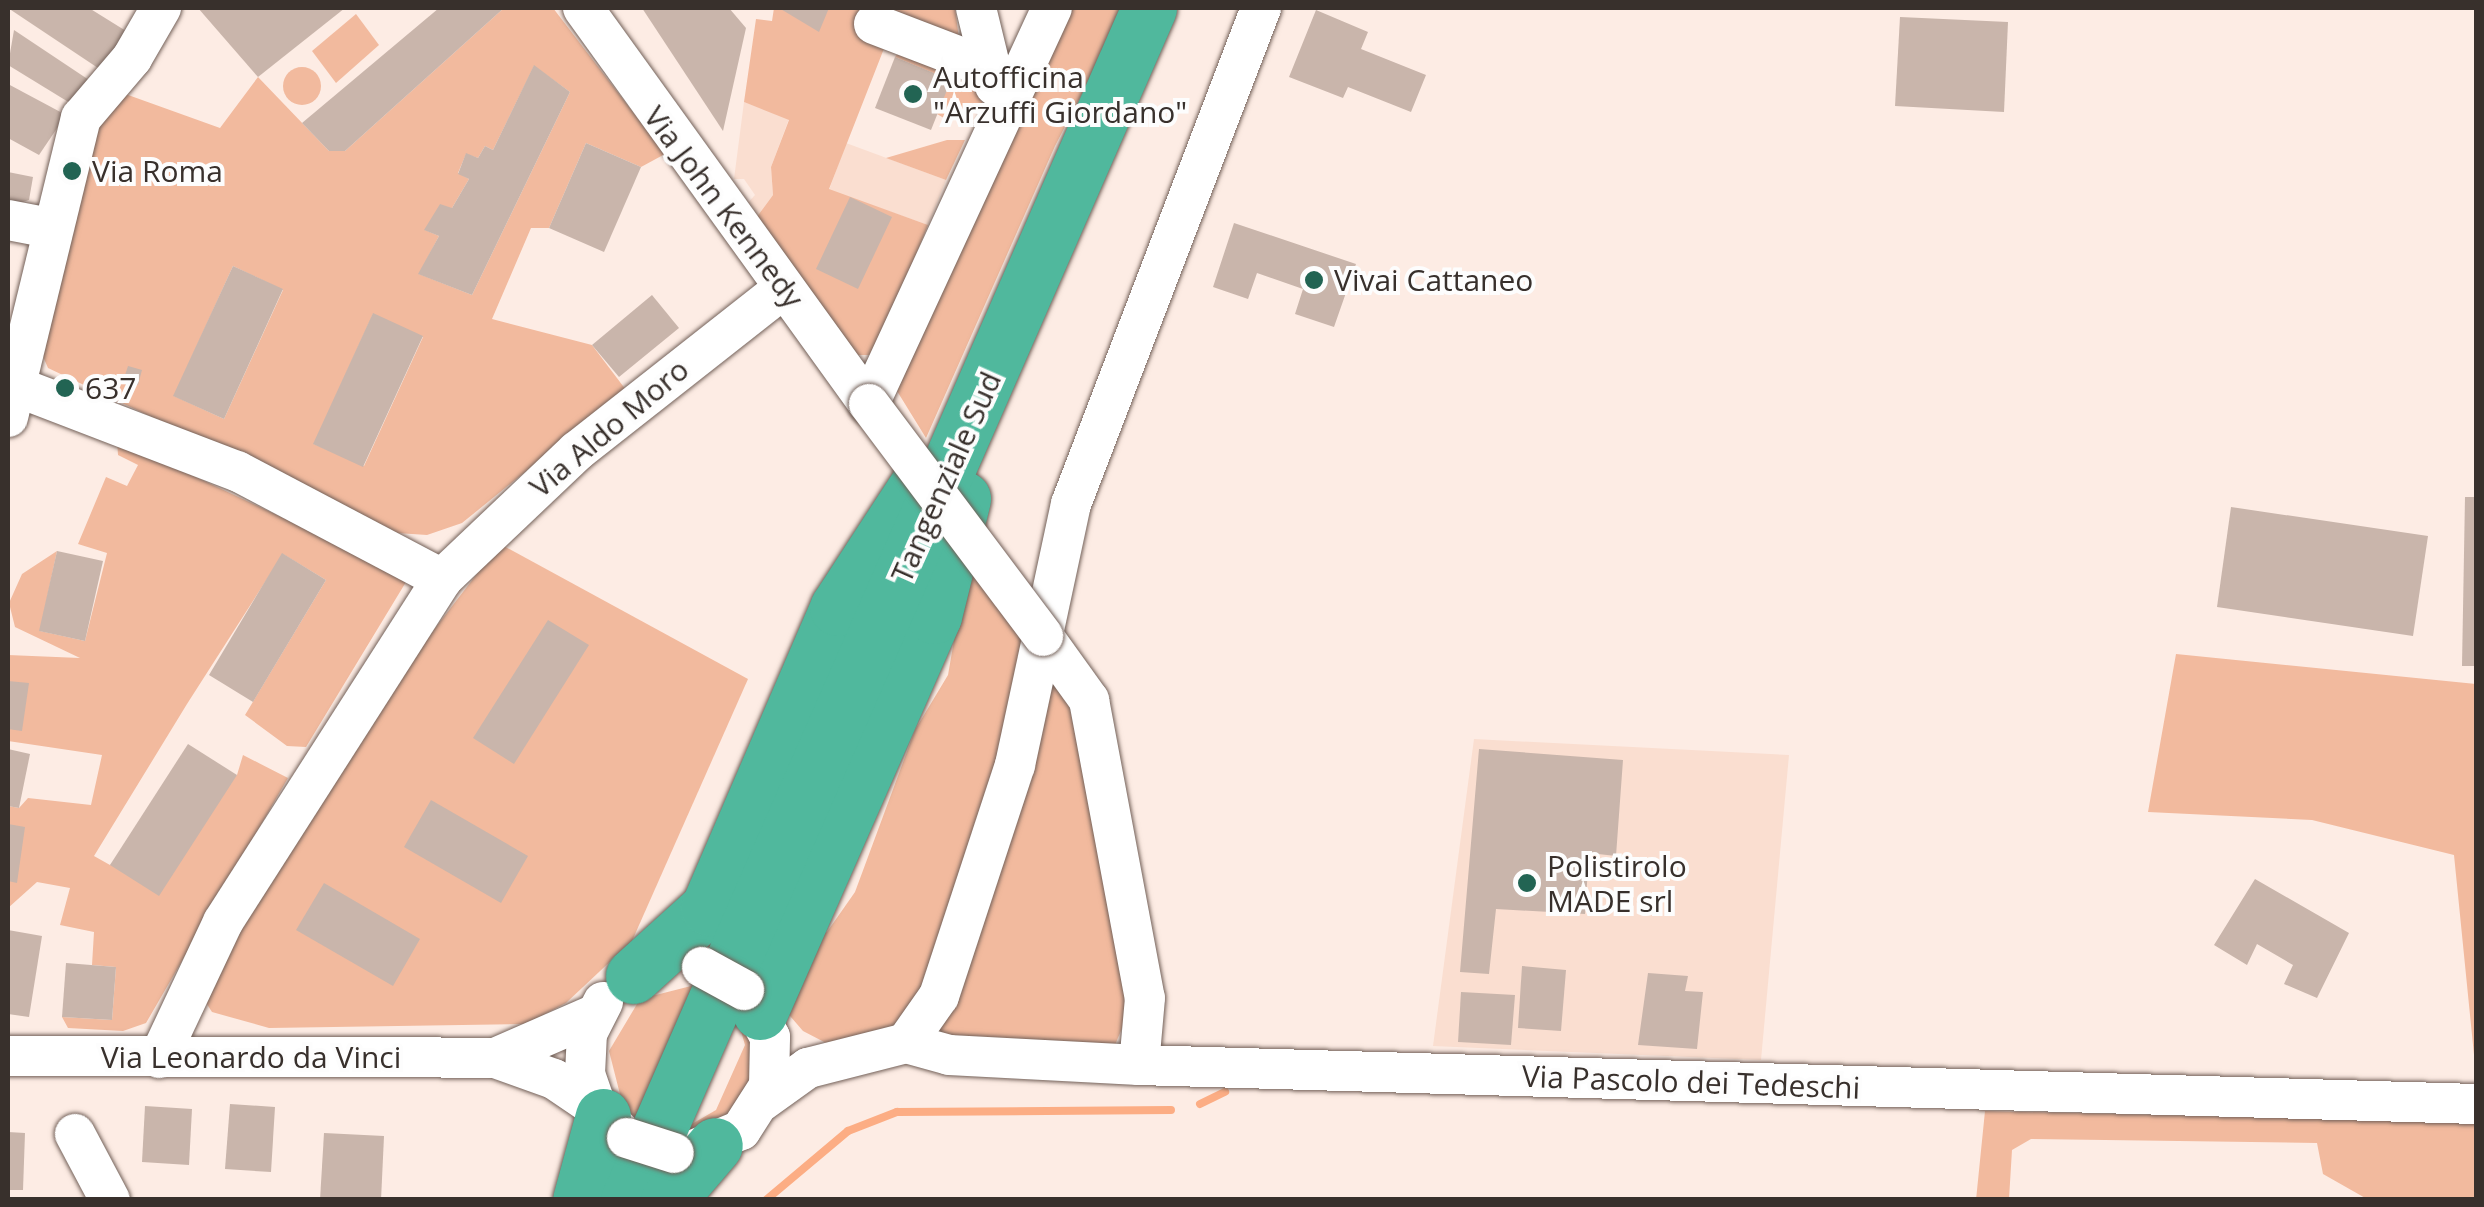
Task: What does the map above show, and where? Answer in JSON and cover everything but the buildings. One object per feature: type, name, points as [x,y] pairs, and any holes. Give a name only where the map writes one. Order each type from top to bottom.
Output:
[{"type":"highway","name":"Tangenziale Sud","points":[[953,461],[1148,8]]},
{"type":"highway","points":[[628,1200],[745,994],[934,616],[968,486],[953,461],[928,470],[854,574],[708,908],[654,970]]},
{"type":"highway","points":[[580,1200],[604,1116]]},
{"type":"street","points":[[161,8],[132,58],[82,118],[50,228],[11,402],[237,471],[442,579]]},
{"type":"street","name":"Via John Kennedy","points":[[583,8],[784,288],[1089,700],[1145,998],[1139,1066]]},
{"type":"street","points":[[976,8],[1004,119]]},
{"type":"street","points":[[869,404],[1052,8]]},
{"type":"street","points":[[856,1057],[702,967],[654,970],[594,1014],[584,1069],[604,1116],[642,1146],[690,1166],[799,1072],[856,1057],[906,1043],[944,978],[1016,765],[1071,504],[1261,8]]},
{"type":"street","points":[[874,24],[991,69]]},
{"type":"street","points":[[8,220],[50,228]]},
{"type":"street","name":"Via Aldo Moro","points":[[159,1058],[222,922],[442,579],[577,451],[784,288]]},
{"type":"street","points":[[745,994],[772,1070],[762,1102]]},
{"type":"street","name":"Via Leonardo da Vinci","points":[[494,1058],[594,1014]]},
{"type":"street","name":"Via Pascolo dei Tedeschi","points":[[906,1043],[949,1054],[1139,1066],[2476,1104]]},
{"type":"street","name":"Via Leonardo da Vinci","points":[[8,1056],[494,1058],[554,1079],[604,1116]]},
{"type":"street","points":[[75,1134],[110,1200]]},
{"type":"shaded area","points":[[504,8],[553,8],[665,154],[641,167],[586,143],[549,228],[531,228],[492,319],[592,345],[626,390],[462,523],[427,535],[397,533],[48,368],[42,354],[79,159],[117,91],[220,128],[258,77],[329,151],[345,151]],"holes":[[[534,66],[570,92],[472,295],[419,274],[439,236],[425,230],[452,208],[469,179],[458,173],[466,154],[478,158],[485,146],[493,150]],[[233,266],[283,290],[224,419],[174,396]],[[373,314],[423,337],[364,466],[314,444]]]},
{"type":"shaded area","points":[[774,8],[955,8],[960,47],[885,46],[829,189],[928,225],[875,355],[856,355],[756,218],[773,195],[771,167],[789,120],[744,102],[756,19],[772,21]]},
{"type":"shaded area","points":[[1069,8],[1126,8],[1055,146],[926,438],[897,391]]},
{"type":"shaded area","points":[[356,14],[379,45],[336,83],[312,51]]},
{"type":"shaded area","points":[[901,50],[989,84],[979,111],[949,121],[937,114],[950,80],[895,57]]},
{"type":"shaded area","points":[[302,67],[315,73],[321,86],[315,99],[302,105],[289,99],[283,86],[289,73]]},
{"type":"shaded area","points":[[744,102],[789,119],[771,167],[773,195],[756,218],[746,205],[755,195],[744,179],[734,179]]},
{"type":"shaded area","points":[[947,140],[965,140],[946,180],[886,158]]},
{"type":"shaded area","points":[[846,143],[946,180],[928,225],[829,190]]},
{"type":"shaded area","points":[[117,440],[409,577],[306,747],[287,746],[245,715],[326,580],[283,554],[187,704],[94,856],[110,865],[237,775],[243,755],[288,778],[146,1023],[123,1031],[68,1028],[62,1017],[112,1020],[116,967],[92,965],[94,932],[60,925],[70,888],[37,882],[8,908],[8,806],[19,808],[28,798],[91,805],[102,755],[8,741],[8,655],[80,658],[15,627],[9,603],[22,574],[57,551],[40,631],[85,641],[107,553],[78,544],[106,477],[127,486],[138,465],[118,455]]},
{"type":"shaded area","points":[[500,544],[748,679],[632,941],[566,1003],[526,1024],[269,1028],[212,1012],[203,998],[256,903],[399,675]]},
{"type":"shaded area","points":[[968,560],[1068,700],[1131,1007],[1115,1045],[828,1044],[803,1031],[778,1002],[795,946],[827,932],[855,892],[915,730],[948,675]]},
{"type":"shaded area","points":[[2176,654],[2476,684],[2476,1075],[2454,855],[2312,820],[2148,812]]},
{"type":"shaded area","points":[[1474,739],[1789,755],[1761,1060],[1433,1046]]},
{"type":"shaded area","points":[[699,984],[751,1015],[766,1074],[736,1126],[677,1141],[624,1110],[609,1051],[640,999]],"holes":[[[693,990],[735,1010],[745,1045],[716,1110],[685,1128],[640,1109]]]},
{"type":"shaded area","points":[[1985,1111],[2330,1119],[2476,1113],[2476,1199],[2367,1199],[2323,1174],[2317,1143],[2031,1139],[2012,1150],[2009,1199],[1976,1200]]},
{"type":"waterway","points":[[1200,1104],[1225,1092]]},
{"type":"waterway","points":[[766,1200],[848,1131],[897,1112],[1171,1110]]},
{"type":"place","name":"Autofficina \"Arzuffi Giordano\"","points":[[913,94]]},
{"type":"place","name":"Via Roma","points":[[72,171]]},
{"type":"place","name":"Vivai Cattaneo","points":[[1314,280]]},
{"type":"place","name":"637","points":[[65,388]]},
{"type":"place","name":"Polistirolo MADE srl","points":[[1527,883]]}]
